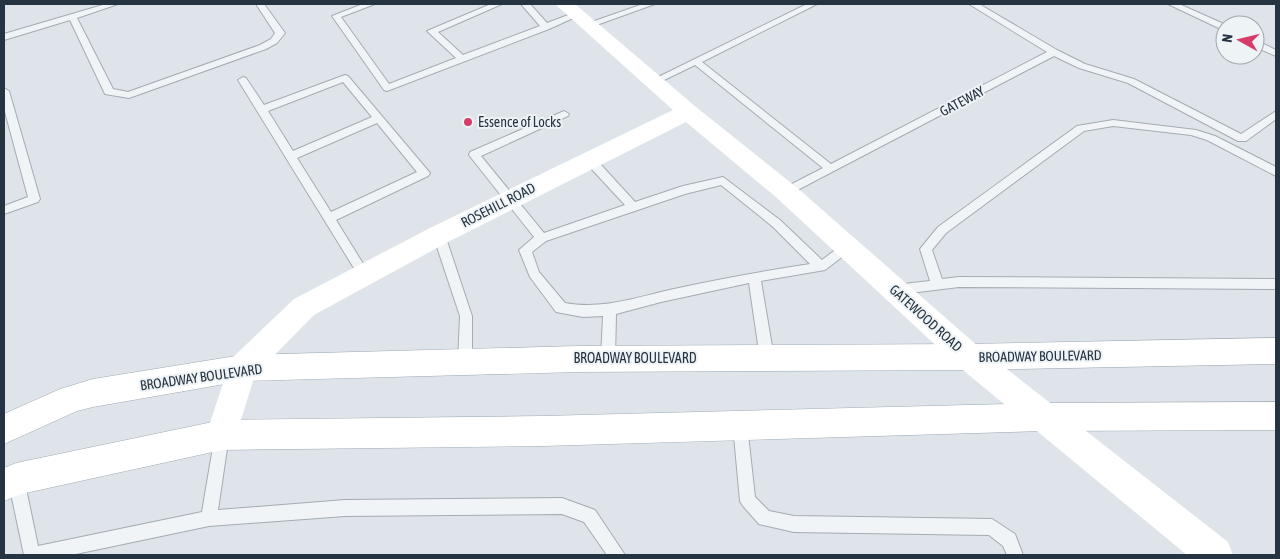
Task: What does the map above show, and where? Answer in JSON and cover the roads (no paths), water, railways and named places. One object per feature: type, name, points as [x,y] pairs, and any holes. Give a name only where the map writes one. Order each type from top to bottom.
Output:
[{"type":"main road","points":[[576,15],[688,112]]},
{"type":"main road","name":"ROSEHILL ROAD","points":[[222,434],[242,368],[304,307],[439,235],[688,112]]},
{"type":"main road","name":"GATEWOOD ROAD","points":[[688,112],[786,192],[969,357],[1215,555]]},
{"type":"main road","name":"BROADWAY BOULEVARD","points":[[4,429],[71,399],[93,393],[242,368],[608,358],[969,357],[1276,352]]},
{"type":"main road","points":[[10,482],[222,434],[543,431],[1045,417],[1276,416]]},
{"type":"lane","points":[[4,37],[114,4]]},
{"type":"lane","points":[[72,16],[109,92],[129,95],[263,47],[274,41],[280,33],[260,4]]},
{"type":"lane","points":[[371,4],[336,16],[387,88],[576,15],[651,4]]},
{"type":"lane","points":[[462,59],[432,31],[498,4]]},
{"type":"lane","points":[[525,4],[546,26]]},
{"type":"lane","points":[[653,82],[813,4]]},
{"type":"lane","points":[[975,4],[1054,52],[1082,66],[1131,82],[1242,140],[1276,114]]},
{"type":"lane","points":[[1172,4],[1215,23]]},
{"type":"lane","name":"GATEWAY","points":[[786,192],[1054,52]]},
{"type":"lane","points":[[695,61],[831,169]]},
{"type":"lane","points":[[261,110],[345,78],[424,173],[329,218]]},
{"type":"lane","points":[[243,80],[364,275]]},
{"type":"lane","points":[[4,91],[34,199],[4,210]]},
{"type":"lane","points":[[542,238],[474,155],[564,114]]},
{"type":"lane","points":[[290,157],[379,118]]},
{"type":"lane","points":[[938,285],[926,249],[942,230],[1081,128],[1113,123],[1192,132],[1211,138],[1276,172]]},
{"type":"lane","points":[[589,160],[634,208]]},
{"type":"lane","points":[[821,267],[776,223],[723,181],[683,190],[542,238],[525,250],[534,274],[561,308],[583,312],[610,310],[660,297],[754,277],[821,267],[847,247]]},
{"type":"lane","points":[[439,235],[466,316],[465,362]]},
{"type":"lane","points":[[754,277],[767,358]]},
{"type":"lane","points":[[894,290],[959,282],[1276,284]]},
{"type":"lane","points":[[608,358],[610,310]]},
{"type":"lane","points":[[740,425],[748,501],[765,518],[794,524],[992,527],[1010,540],[1015,555]]},
{"type":"lane","points":[[209,518],[222,434]]},
{"type":"lane","points":[[10,482],[33,555],[209,518],[345,508],[562,506],[589,516],[618,555]]},
{"type":"place","name":"Essence of Locks","points":[[468,122]]}]
